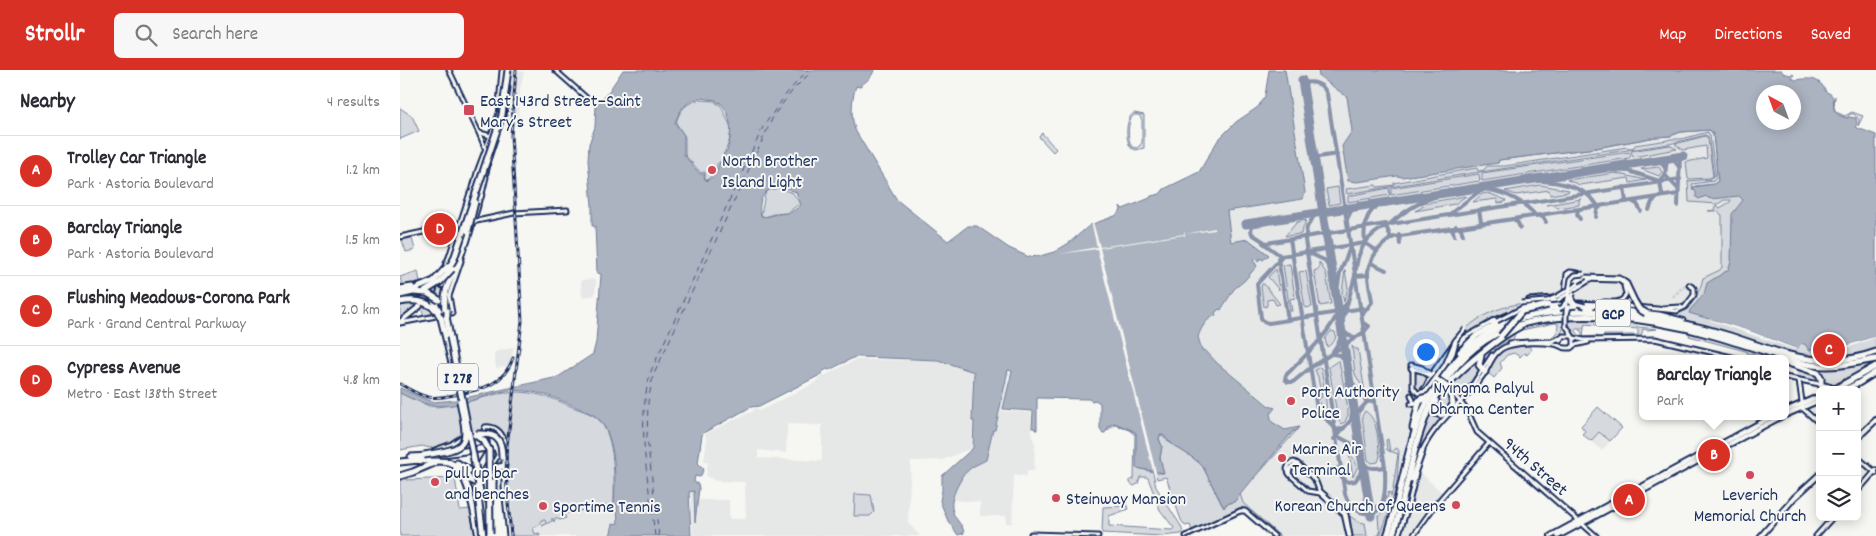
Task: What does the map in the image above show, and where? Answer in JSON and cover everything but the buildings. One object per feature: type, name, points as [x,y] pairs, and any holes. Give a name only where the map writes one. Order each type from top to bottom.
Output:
[{"type":"highway","points":[[400,302],[440,282],[449,273],[455,262],[477,188],[506,113],[507,70]]},
{"type":"highway","points":[[413,291],[432,282],[446,269],[451,259],[503,110],[507,70]]},
{"type":"highway","points":[[466,223],[478,199],[487,165]]},
{"type":"highway","points":[[445,315],[432,298],[433,291],[457,266],[467,236],[477,188]]},
{"type":"highway","points":[[447,331],[439,284],[452,264],[470,206]]},
{"type":"highway","points":[[445,315],[449,288],[461,262]]},
{"type":"highway","points":[[1572,290],[1577,281],[1583,278],[1616,278],[1624,281],[1630,293]]},
{"type":"highway","points":[[1607,280],[1622,281],[1626,284],[1636,306],[1654,314],[1676,318],[1704,328],[1723,330]]},
{"type":"highway","points":[[400,292],[423,284]]},
{"type":"highway","points":[[400,292],[427,293],[439,300],[445,315]]},
{"type":"highway","points":[[400,302],[428,304],[445,315]]},
{"type":"highway","points":[[1435,397],[1457,371],[1501,336],[1522,312],[1548,303]]},
{"type":"highway","points":[[1495,322],[1506,315],[1552,307],[1648,310]]},
{"type":"highway","name":"GCP","points":[[1388,536],[1419,420],[1434,379],[1477,342],[1503,326],[1530,316],[1570,312],[1615,313],[1704,328],[1802,358],[1831,362],[1851,359],[1876,351]]},
{"type":"highway","points":[[1413,429],[1420,402],[1434,379],[1473,338],[1512,316]]},
{"type":"highway","points":[[1607,317],[1634,323]]},
{"type":"highway","name":"GCP","points":[[1388,536],[1401,512],[1420,434],[1435,397],[1454,369],[1483,342],[1516,325],[1550,318],[1607,317],[1640,320],[1711,335],[1776,355]]},
{"type":"highway","points":[[1449,389],[1453,401],[1451,408],[1444,415],[1438,414],[1434,410],[1434,404],[1446,385],[1462,370],[1516,329],[1550,318]]},
{"type":"highway","points":[[1661,326],[1674,326]]},
{"type":"highway","name":"I 278","points":[[447,331],[488,535]]},
{"type":"highway","name":"I 278","points":[[447,331],[477,470],[488,535]]},
{"type":"highway","points":[[1739,335],[1752,343]]},
{"type":"highway","points":[[1485,369],[1479,366],[1478,362],[1480,356],[1489,348]]},
{"type":"highway","points":[[1762,351],[1770,355]]},
{"type":"highway","name":"GCP","points":[[1789,359],[1810,365],[1828,367],[1852,364],[1876,368]]},
{"type":"highway","points":[[1789,363],[1818,373],[1822,378],[1821,385]]},
{"type":"highway","points":[[1857,384],[1876,368]]},
{"type":"highway","points":[[1842,386],[1876,368]]},
{"type":"highway","points":[[1849,386],[1876,368]]},
{"type":"highway","points":[[1410,453],[1417,409],[1423,389]]},
{"type":"highway","points":[[424,456],[450,451],[460,446],[464,440],[466,431],[458,392]]},
{"type":"highway","points":[[466,417],[472,433],[486,448],[486,459],[480,466]]},
{"type":"highway","points":[[400,460],[443,449],[471,435],[489,434],[497,438],[501,446],[500,454]]},
{"type":"highway","points":[[471,435],[484,441],[488,450],[488,535]]},
{"type":"highway","points":[[486,448],[494,444],[490,435]]},
{"type":"highway","points":[[416,460],[496,447],[504,465],[492,470],[493,482],[488,535]]},
{"type":"highway","points":[[1401,512],[1422,451]]},
{"type":"highway","points":[[411,457],[452,454]]},
{"type":"highway","points":[[400,460],[446,459],[468,471],[468,479],[473,483],[480,484],[483,481]]},
{"type":"highway","points":[[416,460],[448,462],[459,469],[465,477],[479,536]]},
{"type":"highway","points":[[400,476],[433,463],[448,462]]},
{"type":"main road","points":[[439,284],[452,263],[477,188],[486,151],[500,115]]},
{"type":"main road","points":[[439,284],[453,265],[466,223]]},
{"type":"main road","points":[[400,322],[419,305]]},
{"type":"main road","points":[[1852,386],[1857,384]]},
{"type":"main road","points":[[1802,406],[1816,398]]},
{"type":"main road","points":[[1789,411],[1816,401]]},
{"type":"main road","points":[[1558,536],[1765,420]]},
{"type":"main road","points":[[1551,536],[1774,420]]},
{"type":"main road","points":[[1861,434],[1876,420]]},
{"type":"main road","points":[[1761,536],[1794,498],[1818,476]]},
{"type":"street","points":[[449,70],[480,133],[486,151]]},
{"type":"street","points":[[423,284],[439,284],[441,272],[485,186],[489,158],[506,109],[509,79],[507,70]]},
{"type":"street","points":[[477,188],[500,115],[507,70]]},
{"type":"street","points":[[502,123],[500,115],[507,70]]},
{"type":"street","points":[[555,70],[590,101]]},
{"type":"street","points":[[505,89],[509,79]]},
{"type":"street","points":[[480,133],[483,136],[491,136],[493,142]]},
{"type":"street","points":[[400,237],[514,213],[567,210]]},
{"type":"street","points":[[461,262],[473,226],[466,223]]},
{"type":"street","points":[[1411,367],[1413,371],[1413,388],[1423,389],[1426,392],[1457,345],[1495,322],[1512,316],[1562,308],[1570,278],[1572,274],[1578,273],[1570,272],[1567,274],[1564,293],[1558,298],[1528,300]]},
{"type":"street","points":[[1566,315],[1575,277],[1584,274],[1575,274],[1571,278],[1566,305],[1566,315],[1566,327],[1573,337],[1574,345]]},
{"type":"street","points":[[1570,278],[1573,302],[1577,305],[1624,308]]},
{"type":"street","points":[[1548,303],[1579,283],[1588,281],[1607,280],[1620,282],[1626,288],[1624,297],[1616,302],[1570,307],[1566,327],[1561,337],[1561,346]]},
{"type":"street","points":[[1521,303],[1558,300],[1588,281]]},
{"type":"street","points":[[1648,310],[1677,311],[1686,306],[1695,293],[1694,287],[1689,285]]},
{"type":"street","points":[[1572,290],[1570,302],[1576,306]]},
{"type":"street","points":[[1445,355],[1458,340],[1524,307],[1548,303],[1624,308]]},
{"type":"street","points":[[1555,309],[1562,309],[1566,305]]},
{"type":"street","points":[[1648,310],[1682,307]]},
{"type":"street","points":[[400,322],[445,315]]},
{"type":"street","points":[[1443,369],[1455,340],[1465,329]]},
{"type":"street","points":[[1485,369],[1495,352],[1508,344],[1552,341],[1561,337],[1573,337],[1584,340],[1662,340],[1724,355]]},
{"type":"street","points":[[1423,389],[1443,369],[1452,356],[1457,339]]},
{"type":"street","points":[[1398,536],[1411,497],[1422,451],[1429,438],[1460,402],[1495,355],[1507,346],[1551,344],[1566,348],[1586,342],[1646,339]]},
{"type":"street","points":[[1434,379],[1452,343]]},
{"type":"street","name":"94th Street","points":[[1411,367],[1422,368],[1434,379]]},
{"type":"street","name":"94th Street","points":[[1411,367],[1420,370],[1449,389],[1467,411],[1475,430],[1596,536]]},
{"type":"street","points":[[1413,382],[1414,372],[1420,370],[1428,377],[1420,402]]},
{"type":"street","points":[[1789,378],[1821,385]]},
{"type":"street","points":[[1799,380],[1802,406],[1816,420]]},
{"type":"street","points":[[1411,395],[1413,402],[1420,402]]},
{"type":"street","points":[[1411,404],[1420,402]]},
{"type":"street","points":[[483,481],[486,474],[492,470],[500,454],[497,444],[484,429],[485,427],[496,429],[501,433],[504,440],[509,536]]},
{"type":"street","points":[[1414,536],[1436,504],[1490,444]]},
{"type":"street","points":[[496,460],[498,464],[504,465]]},
{"type":"street","points":[[1861,460],[1875,471],[1861,486]]},
{"type":"street","points":[[1348,530],[1345,516],[1320,493],[1308,491],[1289,474],[1291,467],[1297,463],[1316,482],[1319,490],[1346,514],[1349,536]]},
{"type":"street","points":[[486,474],[488,535]]},
{"type":"street","points":[[1329,507],[1337,508]]},
{"type":"street","points":[[1186,536],[1240,511],[1244,512],[1272,536]]},
{"type":"street","points":[[1817,536],[1830,521]]},
{"type":"street","points":[[1031,535],[1098,536]]},
{"type":"shaded area","points":[[513,70],[524,72],[520,89],[518,123],[509,128],[512,103],[510,102]]},
{"type":"shaded area","points":[[623,70],[874,70],[866,82],[859,87],[856,86],[852,103],[852,114],[855,130],[897,200],[948,241],[968,226],[977,226],[1009,248],[1029,257],[1054,252],[1069,243],[1090,225],[1115,216],[1121,210],[1120,206],[1123,209],[1151,196],[1160,194],[1164,189],[1199,172],[1218,140],[1236,122],[1258,107],[1265,96],[1269,70],[1285,70],[1305,192],[1303,199],[1227,211],[1231,242],[1248,239],[1269,255],[1263,260],[1260,258],[1258,262],[1255,259],[1253,260],[1257,266],[1234,289],[1221,310],[1219,309],[1215,313],[1216,315],[1204,324],[1198,337],[1202,350],[1205,350],[1217,363],[1269,406],[1275,408],[1270,414],[1272,422],[1285,430],[1299,427],[1296,431],[1293,431],[1234,502],[1226,504],[1224,508],[1203,467],[1163,435],[1160,435],[1159,439],[1162,446],[1160,458],[1164,473],[1136,468],[1136,433],[1114,423],[1103,433],[1100,429],[1100,403],[1095,400],[1037,398],[1037,430],[1035,430],[1035,428],[1032,428],[1033,411],[1003,409],[1012,371],[1008,370],[995,430],[993,430],[986,460],[972,467],[961,477],[954,495],[952,503],[953,512],[964,533],[958,535],[948,521],[940,501],[942,476],[973,448],[974,372],[938,360],[855,357],[829,370],[827,369],[822,374],[759,406],[751,407],[702,435],[698,463],[704,469],[700,477],[695,476],[694,482],[698,484],[699,488],[695,522],[694,491],[689,492],[691,536],[610,536],[613,524],[618,523],[617,505],[614,504],[615,469],[607,432],[602,422],[594,415],[552,397],[531,392],[503,392],[446,406],[429,405],[400,393],[400,388],[432,402],[456,400],[558,377],[593,354],[596,342],[601,274],[597,273],[595,226],[592,226],[588,160],[589,144],[595,127],[596,105],[609,91]],"holes":[[[700,98],[716,100],[721,103],[727,114],[731,131],[724,159],[719,164],[716,174],[707,181],[704,178],[705,174],[700,174],[684,155],[684,135],[675,123],[684,106]],[[782,187],[796,192],[801,205],[787,213],[767,217],[761,216],[760,206],[766,192]]]},
{"type":"shaded area","points":[[1285,70],[1318,70],[1319,76],[1347,97],[1352,131],[1342,146],[1348,181],[1358,182],[1436,173],[1479,164],[1498,163],[1499,160],[1596,148],[1670,136],[1681,132],[1710,130],[1713,134],[1718,181],[1714,184],[1693,187],[1739,196],[1731,262],[1689,313],[1685,323],[1564,311],[1495,328],[1426,401],[1391,521],[1384,536],[1277,536],[1245,508],[1237,498],[1298,426],[1291,430],[1284,430],[1272,422],[1270,414],[1274,409],[1217,363],[1205,350],[1202,350],[1198,337],[1201,329],[1209,319],[1222,308],[1234,289],[1244,281],[1256,266],[1253,260],[1267,257],[1231,242],[1227,211],[1303,199],[1305,192]]},
{"type":"shaded area","points":[[1318,70],[1781,70],[1783,73],[1794,75],[1792,78],[1796,80],[1810,79],[1817,81],[1833,97],[1836,112],[1847,118],[1856,118],[1857,124],[1855,127],[1876,135],[1876,336],[1845,346],[1809,350],[1803,344],[1797,349],[1750,331],[1689,313],[1704,294],[1707,283],[1728,270],[1731,262],[1732,214],[1743,200],[1739,196],[1712,199],[1706,196],[1699,199],[1696,197],[1693,187],[1714,184],[1718,181],[1713,134],[1710,130],[1681,132],[1670,136],[1596,148],[1499,160],[1498,163],[1358,182],[1348,181],[1342,146],[1352,131],[1347,97],[1319,76]]},
{"type":"shaded area","points":[[1835,96],[1834,107],[1836,112],[1845,116],[1852,112],[1863,116],[1858,126],[1859,120],[1854,114],[1850,114],[1847,118],[1835,114],[1833,107]]},
{"type":"shaded area","points":[[700,100],[715,101],[717,104],[720,104],[731,130],[729,142],[722,159],[724,159],[717,164],[716,171],[707,180],[705,172],[701,173],[685,155],[685,137],[676,123],[684,107]]},
{"type":"shaded area","points":[[400,108],[412,116],[419,131],[400,139]]},
{"type":"shaded area","points":[[1134,113],[1144,115],[1144,148],[1136,150],[1131,148],[1129,144],[1127,129],[1131,116]],"holes":[[[1134,115],[1139,115],[1142,120],[1142,143],[1137,148],[1132,147],[1130,144],[1129,130],[1130,121]]]},
{"type":"shaded area","points":[[1694,117],[1807,184],[1876,333],[1876,374],[1850,386],[1837,386],[1797,377],[1798,369],[1789,367],[1789,364],[1800,365],[1800,357],[1676,317],[1637,308],[1679,308],[1694,299],[1703,278],[1720,270],[1722,267],[1722,215],[1717,211],[1708,211],[1714,210],[1716,205],[1720,208],[1731,200],[1724,200],[1718,204],[1689,202],[1688,181],[1711,179],[1714,177],[1708,137],[1706,135],[1669,144],[1347,194],[1346,189],[1394,185],[1394,183],[1477,168],[1478,171],[1484,170],[1487,166],[1505,166],[1627,147],[1628,149],[1635,145],[1681,139],[1708,132],[1716,178],[1714,181],[1692,184],[1693,191],[1695,186],[1714,184],[1718,181],[1713,134],[1710,130],[1681,132],[1670,136],[1596,148],[1499,160],[1498,163],[1488,156]]},
{"type":"shaded area","points":[[1042,133],[1056,149],[1053,152],[1040,138],[1039,136]]},
{"type":"shaded area","points":[[1705,136],[1708,138],[1713,176],[1710,178],[1688,179],[1686,162],[1707,158],[1706,146],[1683,150],[1675,144]]},
{"type":"shaded area","points":[[1669,145],[1677,149],[1633,157],[1631,151]]},
{"type":"shaded area","points":[[1629,152],[1631,156],[1629,158],[1482,181],[1482,173]]},
{"type":"shaded area","points":[[1659,167],[1662,172],[1659,176],[1641,169]]},
{"type":"shaded area","points":[[1615,173],[1646,180],[1630,183],[1629,178],[1580,185],[1567,180]]},
{"type":"shaded area","points":[[1479,174],[1480,181],[1391,195],[1391,188]]},
{"type":"shaded area","points":[[1540,185],[1569,190],[1568,192],[1550,195],[1549,190],[1516,195],[1505,191]]},
{"type":"shaded area","points":[[1338,187],[1340,203],[1329,205],[1326,189]]},
{"type":"shaded area","points":[[778,188],[793,193],[799,204],[787,213],[773,214],[765,217],[761,215],[765,194],[769,190]]},
{"type":"shaded area","points":[[1389,188],[1390,195],[1348,202],[1348,196]]},
{"type":"shaded area","points":[[1488,193],[1506,200],[1505,202],[1498,203],[1497,199],[1473,202],[1482,194]]},
{"type":"shaded area","points":[[1466,196],[1455,204],[1415,211],[1431,202]]},
{"type":"shaded area","points":[[1581,199],[1579,205],[1558,208],[1552,204]]},
{"type":"shaded area","points":[[1306,220],[1301,234],[1285,236],[1297,222]]},
{"type":"shaded area","points":[[412,238],[415,250],[406,252],[402,240]]},
{"type":"shaded area","points":[[1319,262],[1326,273],[1331,304],[1320,306],[1314,271],[1319,269]]},
{"type":"shaded area","points":[[1290,264],[1295,298],[1290,299],[1292,311],[1290,311],[1283,265]]},
{"type":"shaded area","points":[[1276,269],[1279,290],[1268,277]]},
{"type":"shaded area","points":[[1345,270],[1348,288],[1344,302],[1342,292]]},
{"type":"shaded area","points":[[418,271],[420,282],[402,285],[400,277]]},
{"type":"shaded area","points":[[1306,271],[1312,307],[1305,308],[1299,272]]},
{"type":"shaded area","points":[[447,279],[443,309],[440,299],[436,299],[441,313],[434,300],[434,289]]},
{"type":"shaded area","points":[[596,279],[595,295],[582,297],[581,280]]},
{"type":"shaded area","points":[[430,284],[434,305],[400,300],[400,296],[414,288]]},
{"type":"shaded area","points":[[1262,284],[1280,304],[1276,305],[1273,299],[1267,300],[1267,306],[1264,307]]},
{"type":"shaded area","points":[[418,303],[400,318],[400,305]]},
{"type":"shaded area","points":[[1524,303],[1528,305],[1529,310],[1510,314],[1507,311],[1458,339],[1470,325],[1487,314],[1505,307]]},
{"type":"shaded area","points":[[418,304],[429,307],[438,315],[424,318],[422,310],[418,310],[411,315],[421,307]]},
{"type":"shaded area","points":[[1565,319],[1563,330],[1559,336],[1550,339],[1557,332],[1558,324],[1555,323],[1518,331],[1526,327]]},
{"type":"shaded area","points":[[1568,319],[1632,323],[1638,327],[1657,329],[1643,329],[1641,337],[1602,338],[1604,335],[1638,335],[1638,329],[1585,324],[1581,328],[1584,328],[1583,336],[1580,329],[1576,329],[1580,336],[1579,338],[1570,330]]},
{"type":"shaded area","points":[[1331,331],[1335,332],[1335,339],[1327,347],[1325,339]]},
{"type":"shaded area","points":[[1516,332],[1513,340],[1504,343],[1494,350],[1492,349],[1501,341]]},
{"type":"shaded area","points":[[1690,332],[1767,355],[1751,353],[1748,355],[1745,351],[1689,336]]},
{"type":"shaded area","points":[[1597,336],[1597,338],[1584,338]]},
{"type":"shaded area","points":[[1352,346],[1358,349],[1365,392],[1355,374]]},
{"type":"shaded area","points":[[1528,346],[1532,349],[1527,355],[1524,353],[1520,357],[1514,353],[1507,355],[1500,363],[1502,368],[1494,378],[1487,372],[1495,359],[1507,349]]},
{"type":"shaded area","points":[[514,347],[509,366],[496,368],[495,352]]},
{"type":"shaded area","points":[[1478,359],[1477,364],[1481,369],[1472,384],[1459,397],[1448,385]]},
{"type":"shaded area","points":[[855,360],[938,360],[974,372],[972,448],[942,460],[911,461],[908,523],[920,536],[693,536],[690,492],[694,492],[694,500],[729,500],[729,519],[746,519],[745,482],[716,481],[706,476],[708,462],[704,461],[707,440],[705,434],[753,412],[753,409],[758,408],[759,411],[811,385],[822,377]],"holes":[[[822,423],[822,461],[758,458],[758,450],[786,453],[787,424],[821,425]]]},
{"type":"shaded area","points":[[1339,360],[1348,409],[1345,422],[1341,424],[1338,420],[1329,368]]},
{"type":"shaded area","points":[[1319,367],[1321,368],[1324,387],[1320,389],[1315,370]]},
{"type":"shaded area","points":[[1416,372],[1420,372],[1427,378],[1421,392],[1415,389]]},
{"type":"shaded area","points":[[1007,373],[1011,374],[1008,377],[1002,411],[1031,412],[1032,436],[1035,444],[1034,471],[1027,471],[1027,476],[1014,475],[1012,523],[1006,523],[1006,516],[980,516],[980,502],[953,500],[953,495],[961,477],[972,467],[986,460],[993,430],[995,430]]},
{"type":"shaded area","points":[[1445,389],[1451,397],[1450,408],[1443,414],[1437,412],[1435,405]]},
{"type":"shaded area","points":[[1320,390],[1321,398],[1321,390],[1325,391],[1327,414],[1320,404],[1318,391]]},
{"type":"shaded area","points":[[400,393],[429,406],[437,407],[497,394],[533,393],[551,398],[598,419],[604,427],[611,447],[614,471],[614,504],[564,514],[566,518],[560,520],[555,518],[554,522],[552,518],[552,521],[542,526],[546,523],[545,520],[541,520],[541,524],[533,528],[535,534],[539,533],[540,536],[507,536],[502,474],[499,471],[491,471],[491,455],[476,434],[466,432],[440,447],[430,448],[422,446],[400,450]]},
{"type":"shaded area","points":[[1433,406],[1434,411],[1448,414],[1425,443],[1415,466],[1422,433]]},
{"type":"shaded area","points":[[1598,407],[1622,428],[1610,441],[1599,432],[1591,441],[1582,434],[1585,431],[1581,426]]},
{"type":"shaded area","points":[[1365,411],[1373,419],[1377,431],[1380,456],[1378,462],[1372,463],[1368,460],[1362,416]]},
{"type":"shaded area","points":[[1114,423],[1136,433],[1141,469],[1153,472],[1156,487],[1181,526],[1183,532],[1181,534],[1162,536],[1102,533],[1103,507],[1122,506],[1122,495],[1129,509],[1109,516],[1109,526],[1172,530],[1174,528],[1160,510],[1148,478],[1140,477],[1138,484],[1134,486],[1130,483],[1130,480],[1134,479],[1135,435],[1129,430],[1115,425],[1106,431]]},
{"type":"shaded area","points":[[1293,431],[1296,431],[1254,479],[1254,476]]},
{"type":"shaded area","points":[[1599,431],[1610,441],[1602,451],[1591,441]]},
{"type":"shaded area","points":[[1160,435],[1203,467],[1224,508],[1226,504],[1234,502],[1240,494],[1243,503],[1280,536],[1244,507],[1192,531],[1190,525],[1185,526],[1181,520],[1166,477],[1157,479],[1156,473],[1163,473],[1160,458],[1162,446],[1159,439]]},
{"type":"shaded area","points":[[1388,439],[1390,451],[1387,450],[1386,440]]},
{"type":"shaded area","points":[[1397,448],[1399,451],[1397,480],[1383,529],[1380,536],[1376,536],[1379,535],[1381,529],[1379,529],[1378,516],[1380,516],[1389,492],[1391,496],[1394,488],[1398,454],[1391,451]]},
{"type":"shaded area","points":[[1349,453],[1355,460],[1357,468],[1353,477]]},
{"type":"shaded area","points":[[1418,471],[1443,493],[1410,536],[1400,536],[1410,505]]},
{"type":"shaded area","points":[[400,478],[405,478],[406,480],[455,478],[460,510],[471,509],[476,536],[400,536]]},
{"type":"shaded area","points":[[855,494],[871,495],[874,512],[870,516],[854,516]]},
{"type":"shaded area","points":[[617,504],[618,524],[612,524],[609,536],[525,536],[533,520]]},
{"type":"shaded area","points":[[1350,516],[1358,522],[1365,523],[1367,536],[1352,536]]},
{"type":"pier","points":[[1091,222],[1093,222],[1100,247],[1184,234],[1184,231],[1185,234],[1185,237],[1184,235],[1100,248],[1157,476],[1154,475],[1097,249],[1059,254],[1097,247]]},
{"type":"pier","points":[[1215,228],[1215,230],[1185,234]]},
{"type":"pier","points":[[1710,319],[1750,331],[1797,349],[1803,345],[1796,350]]},
{"type":"pier","points":[[1876,336],[1847,348],[1812,351],[1845,346]]},
{"type":"ferry route","points":[[655,536],[644,432],[646,391],[651,371],[763,127],[787,93],[808,70]]},
{"type":"ferry route","points":[[659,536],[647,438],[648,402],[653,376],[774,115],[792,91],[813,70]]},
{"type":"taxiway","points":[[1303,83],[1310,82],[1320,85],[1327,94],[1385,467],[1383,501],[1374,513],[1358,511],[1352,506],[1345,494],[1305,240],[1307,227],[1316,213]]},
{"type":"taxiway","points":[[1315,162],[1318,157],[1337,154]]},
{"type":"taxiway","points":[[1678,206],[1680,156]]},
{"type":"taxiway","points":[[1665,176],[1667,158]]},
{"type":"taxiway","points":[[1672,158],[1680,168]]},
{"type":"taxiway","points":[[1660,160],[1665,168]]},
{"type":"taxiway","points":[[1596,170],[1629,171],[1659,181]]},
{"type":"taxiway","points":[[1660,182],[1665,175],[1678,189]]},
{"type":"taxiway","points":[[1356,269],[1359,254],[1367,241],[1377,231],[1391,224],[1680,179]]},
{"type":"taxiway","points":[[1525,181],[1566,184],[1584,192],[1598,206]]},
{"type":"taxiway","points":[[1660,182],[1662,194],[1660,197]]},
{"type":"taxiway","points":[[1451,213],[1477,193],[1493,186]]},
{"type":"taxiway","points":[[1624,187],[1626,202]]},
{"type":"taxiway","points":[[1476,188],[1509,196],[1524,204],[1536,216]]},
{"type":"taxiway","points":[[1390,224],[1418,204],[1450,192]]},
{"type":"taxiway","points":[[1362,315],[1372,302],[1368,275],[1371,261],[1381,247],[1394,237],[1678,194]]},
{"type":"taxiway","points":[[1649,210],[1652,202],[1657,198]]},
{"type":"taxiway","points":[[1633,202],[1637,204],[1641,211]]},
{"type":"taxiway","points":[[1365,243],[1365,224],[1367,218],[1374,209],[1385,203]]},
{"type":"taxiway","points":[[1347,219],[1351,211],[1358,207]]},
{"type":"taxiway","points":[[1596,217],[1597,210],[1600,207]]},
{"type":"taxiway","points":[[1479,210],[1481,222]]},
{"type":"taxiway","points":[[1578,210],[1577,215],[1580,219]]},
{"type":"taxiway","points":[[1539,216],[1543,217],[1546,222]]},
{"type":"taxiway","points":[[1515,220],[1520,228]]},
{"type":"taxiway","points":[[1253,223],[1252,234],[1266,243],[1386,224]]},
{"type":"taxiway","points":[[1386,226],[1391,238]]},
{"type":"taxiway","points":[[1456,226],[1461,229],[1463,235]]},
{"type":"taxiway","points":[[1449,228],[1453,231],[1454,236]]},
{"type":"taxiway","points":[[1399,235],[1400,244]]},
{"type":"taxiway","points":[[1290,239],[1317,410],[1337,430],[1344,428]]},
{"type":"taxiway","points":[[1263,243],[1281,256],[1365,243],[1377,251]]},
{"type":"taxiway","points":[[1336,297],[1340,273],[1351,245]]},
{"type":"taxiway","points":[[1309,253],[1324,260],[1333,273]]},
{"type":"taxiway","points":[[1283,256],[1257,284],[1261,318],[1264,322],[1269,323],[1339,312],[1347,303]]},
{"type":"taxiway","points":[[1278,258],[1288,320]]},
{"type":"taxiway","points":[[1371,263],[1386,270]]},
{"type":"taxiway","points":[[1356,337],[1347,334],[1341,326],[1355,276],[1368,275]]},
{"type":"taxiway","points":[[1338,307],[1337,315],[1325,333],[1286,375],[1285,379],[1288,382],[1293,382],[1310,368],[1364,332],[1369,326],[1363,323]]},
{"type":"taxiway","points":[[1345,311],[1363,308]]},
{"type":"taxiway","points":[[1333,351],[1339,342],[1342,331]]},
{"type":"taxiway","points":[[1332,354],[1340,355],[1346,361]]},
{"type":"taxiway","points":[[1348,370],[1352,382],[1367,402]]},
{"type":"taxiway","points":[[1334,439],[1367,402],[1375,401]]},
{"type":"taxiway","points":[[1351,419],[1353,405]]},
{"type":"taxiway","points":[[1337,436],[1360,448]]},
{"type":"taxiway","points":[[1362,460],[1369,467],[1385,467]]},
{"type":"taxiway","points":[[1342,477],[1348,482],[1355,481],[1360,474],[1362,465]]},
{"type":"taxiway","points":[[1331,469],[1340,468]]},
{"type":"taxiway","points":[[1370,509],[1380,505]]},
{"type":"runway","points":[[1302,80],[1371,516]]},
{"type":"runway","points":[[1246,224],[1683,156]]},
{"type":"tunnel","points":[[420,306],[442,285]]},
{"type":"tunnel","points":[[1673,297],[1683,287],[1691,285]]},
{"type":"railway","points":[[511,536],[506,454],[522,321],[511,135],[516,70]]},
{"type":"railway","points":[[400,384],[414,392],[432,398],[468,392],[485,387],[499,379],[509,367],[513,358]]},
{"type":"place","name":"East 143rd Street–Saint Mary’s Street","points":[[469,110]]},
{"type":"place","name":"North Brother Island Light","points":[[712,170]]},
{"type":"place","name":"Cypress Avenue","points":[[440,229]]},
{"type":"place","name":"Flushing Meadows-Corona Park","points":[[1829,350]]},
{"type":"place","name":"Nyingma Palyul Dharma Center","points":[[1544,397]]},
{"type":"place","name":"Port Authority Police","points":[[1291,401]]},
{"type":"place","name":"Barclay Triangle","points":[[1714,455]]},
{"type":"place","name":"Marine Air Terminal","points":[[1282,458]]},
{"type":"place","name":"Leverich Memorial Church","points":[[1750,475]]},
{"type":"place","name":"pull up bar and benches","points":[[435,482]]},
{"type":"place","name":"Steinway Mansion","points":[[1056,498]]},
{"type":"place","name":"Trolley Car Triangle","points":[[1629,500]]},
{"type":"place","name":"Korean Church of Queens","points":[[1456,505]]},
{"type":"place","name":"Sportime Tennis","points":[[543,506]]}]
